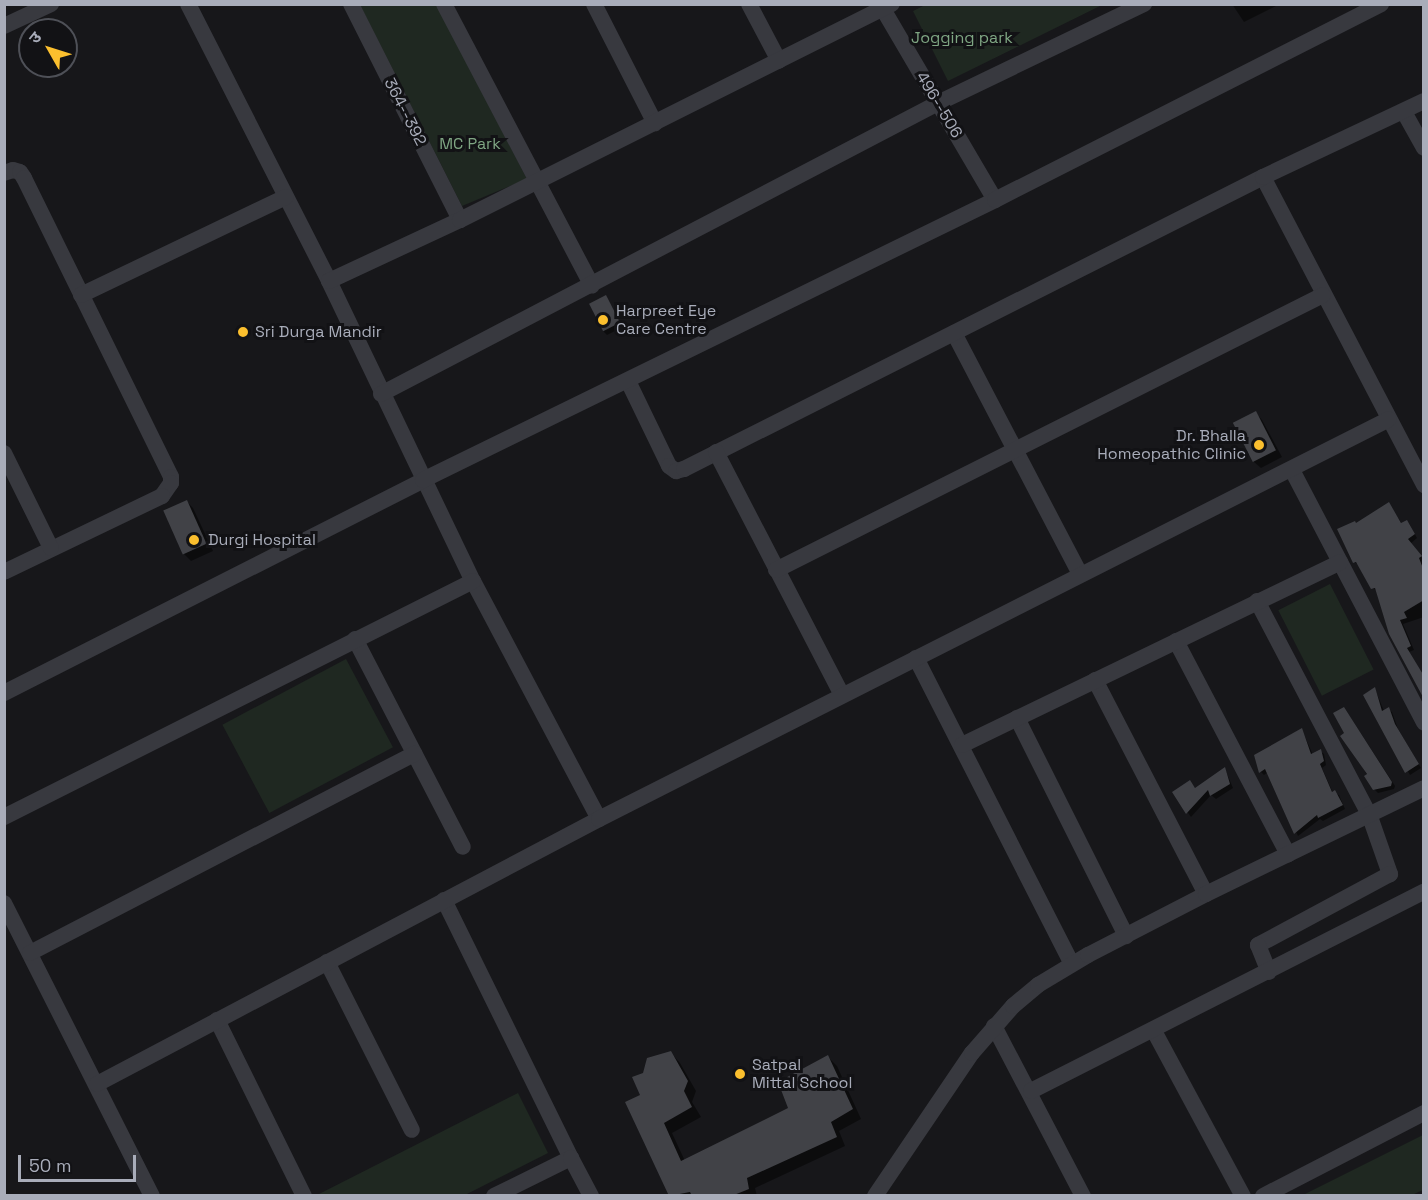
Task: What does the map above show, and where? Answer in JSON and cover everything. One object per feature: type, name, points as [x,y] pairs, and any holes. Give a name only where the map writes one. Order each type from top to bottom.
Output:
[{"type":"street","points":[[4,26],[51,4]]},
{"type":"street","points":[[188,4],[329,281],[381,394],[473,581],[599,819]]},
{"type":"street","name":"364--392","points":[[351,4],[460,220]]},
{"type":"street","points":[[444,4],[591,286]]},
{"type":"street","points":[[594,4],[655,123]]},
{"type":"street","points":[[749,4],[779,61]]},
{"type":"street","points":[[381,394],[938,103],[1144,4]]},
{"type":"street","points":[[4,693],[423,480],[995,200],[1381,4]]},
{"type":"street","points":[[329,281],[460,220],[885,6]]},
{"type":"street","name":"496--506","points":[[885,6],[995,200]]},
{"type":"street","points":[[628,381],[669,466],[676,471],[684,470],[1263,177],[1424,101]]},
{"type":"street","points":[[1404,112],[1424,148]]},
{"type":"street","points":[[4,173],[13,170],[20,172],[24,178],[171,477],[171,483],[162,495],[4,572]]},
{"type":"street","points":[[1263,177],[1424,485]]},
{"type":"street","points":[[81,295],[286,196]]},
{"type":"street","points":[[776,570],[1015,452],[1323,295]]},
{"type":"street","points":[[954,333],[1080,574]]},
{"type":"street","points":[[97,1084],[599,819],[1389,419]]},
{"type":"street","points":[[716,452],[842,695]]},
{"type":"street","points":[[4,453],[51,548]]},
{"type":"street","points":[[1292,470],[1424,723]]},
{"type":"street","points":[[962,744],[1340,562]]},
{"type":"street","points":[[4,817],[473,581]]},
{"type":"street","points":[[1257,602],[1370,814],[1390,874],[1258,945],[1269,972]]},
{"type":"street","points":[[355,639],[463,847]]},
{"type":"street","points":[[1176,641],[1288,854]]},
{"type":"street","points":[[916,658],[962,744],[1072,964]]},
{"type":"street","points":[[1095,680],[1206,894]]},
{"type":"street","points":[[1017,718],[1126,936]]},
{"type":"street","points":[[30,953],[414,754]]},
{"type":"street","points":[[875,1196],[972,1053],[994,1026],[1038,985],[1072,964],[1206,894],[1424,788]]},
{"type":"street","points":[[1030,1091],[1424,892]]},
{"type":"street","points":[[444,900],[591,1196]]},
{"type":"street","points":[[4,903],[152,1196]]},
{"type":"street","points":[[327,962],[412,1130]]},
{"type":"street","points":[[217,1020],[304,1196]]},
{"type":"street","points":[[994,1026],[1083,1196]]},
{"type":"street","points":[[1154,1030],[1243,1196]]},
{"type":"street","points":[[1263,1196],[1424,1113]]},
{"type":"street","points":[[494,1196],[571,1158]]},
{"type":"green space","name":"MC Park","points":[[360,5],[437,5],[527,179],[462,206]]},
{"type":"green space","name":"Jogging park","points":[[925,5],[1102,5],[948,81],[913,11]]},
{"type":"green space","points":[[1330,584],[1374,670],[1322,696],[1278,610]]},
{"type":"green space","points":[[346,659],[393,747],[269,813],[222,725]]},
{"type":"green space","points":[[518,1093],[548,1153],[465,1195],[319,1194]]},
{"type":"green space","points":[[1423,1135],[1423,1190],[1412,1195],[1303,1195]]},
{"type":"building","points":[[606,295],[620,323],[603,331],[589,304]]},
{"type":"building","points":[[1256,411],[1276,450],[1253,462],[1233,423]]},
{"type":"building","points":[[187,500],[207,544],[183,554],[163,511]]},
{"type":"building","points":[[1389,502],[1401,523],[1407,520],[1415,534],[1408,539],[1422,556],[1419,558],[1424,571],[1424,600],[1404,612],[1407,618],[1400,620],[1411,646],[1407,648],[1424,676],[1424,699],[1389,634],[1375,588],[1371,589],[1356,562],[1353,563],[1337,529],[1355,521],[1356,523]]},
{"type":"building","points":[[1375,687],[1382,711],[1389,707],[1395,724],[1419,764],[1405,773],[1363,695]]},
{"type":"building","points":[[1344,707],[1392,782],[1391,786],[1373,790],[1364,776],[1367,774],[1340,736],[1344,733],[1333,713]]},
{"type":"building","points":[[1302,728],[1311,754],[1321,749],[1324,761],[1320,764],[1332,792],[1335,790],[1343,805],[1318,818],[1317,815],[1294,834],[1265,769],[1259,773],[1254,755]]},
{"type":"building","points":[[1225,767],[1230,784],[1210,796],[1208,790],[1186,814],[1172,792],[1190,780],[1195,788]]},
{"type":"building","points":[[671,1051],[688,1081],[684,1091],[692,1107],[664,1123],[681,1161],[788,1108],[778,1082],[828,1055],[853,1109],[831,1122],[837,1137],[747,1178],[749,1189],[734,1195],[692,1196],[690,1192],[669,1196],[625,1102],[640,1095],[632,1077],[643,1073],[647,1058]]},
{"type":"place","name":"Harpreet Eye Care Centre","points":[[603,320]]},
{"type":"place","name":"Sri Durga Mandir","points":[[243,332]]},
{"type":"place","name":"Dr. Bhalla Homeopathic Clinic","points":[[1259,445]]},
{"type":"place","name":"Durgi Hospital","points":[[194,540]]},
{"type":"place","name":"Satpal Mittal School","points":[[740,1074]]}]
